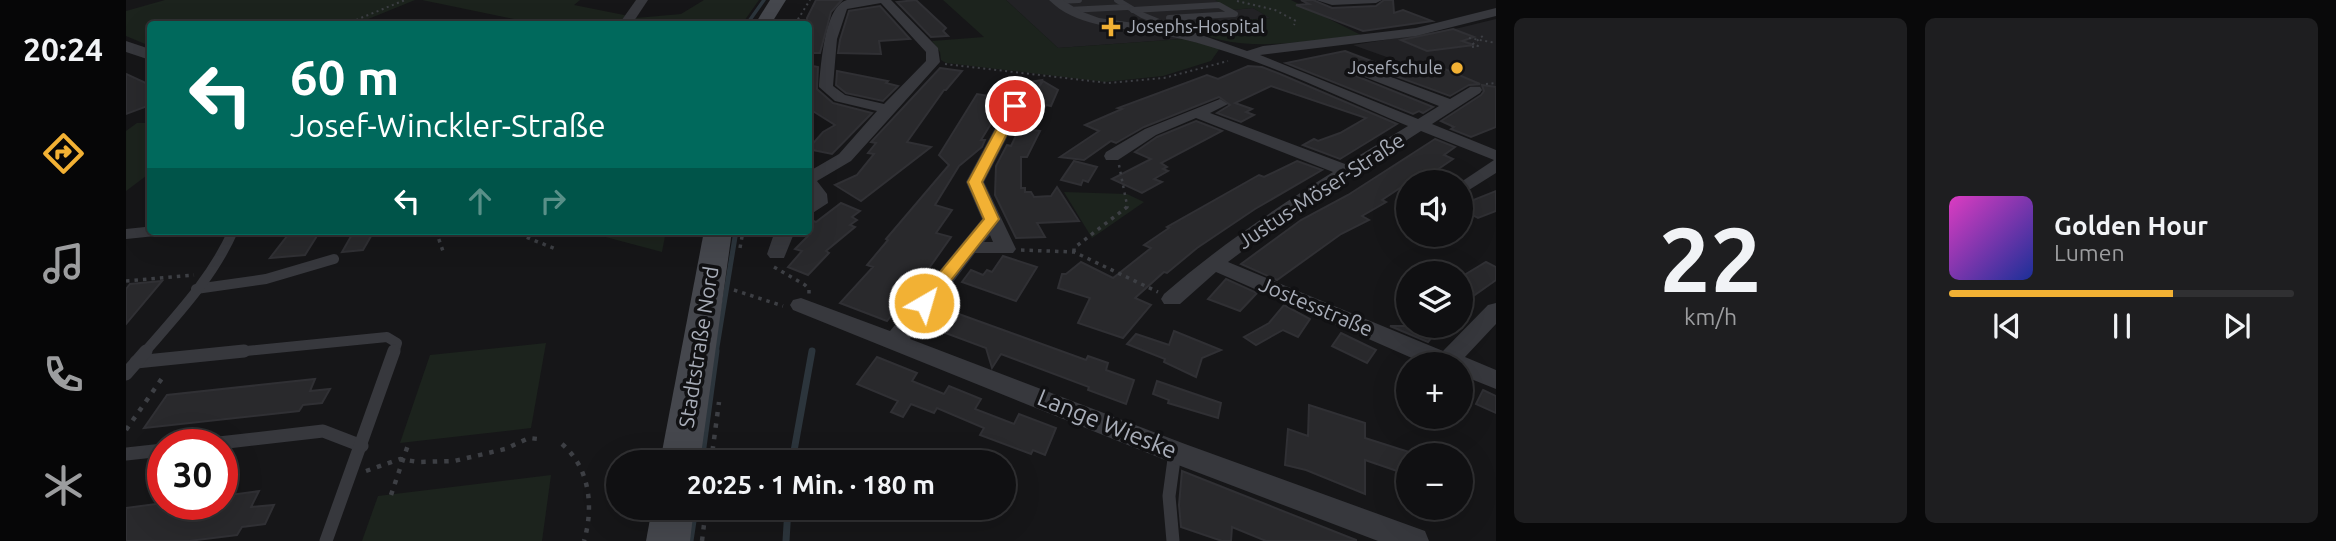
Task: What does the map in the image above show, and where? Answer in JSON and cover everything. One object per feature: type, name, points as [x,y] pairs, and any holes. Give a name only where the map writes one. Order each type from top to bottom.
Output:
[{"type":"main road","points":[[765,21],[778,0]]},
{"type":"main road","name":"Stadtstraße Nord","points":[[682,450],[717,235]]},
{"type":"main road","points":[[667,541],[671,520]]},
{"type":"street","points":[[628,21],[642,0]]},
{"type":"street","points":[[879,0],[850,3],[842,7],[831,39],[826,87],[840,98],[887,109]]},
{"type":"street","points":[[812,178],[832,169],[851,155],[887,109],[933,62],[933,51],[886,0]]},
{"type":"street","points":[[1322,0],[1376,0]]},
{"type":"street","points":[[1056,1],[1069,10],[1108,24],[1190,35],[1247,55],[1496,156]]},
{"type":"street","points":[[1480,3],[1496,11]]},
{"type":"street","points":[[1247,55],[1263,50],[1416,32],[1496,11]]},
{"type":"street","points":[[126,46],[147,54]]},
{"type":"street","points":[[1362,71],[1451,105]]},
{"type":"street","name":"Justus-Möser-Straße","points":[[1172,299],[1213,263],[1285,210],[1475,90]]},
{"type":"street","points":[[1112,156],[1126,144],[1168,122],[1220,104]]},
{"type":"street","points":[[967,247],[1006,249],[975,182],[1015,106]]},
{"type":"street","points":[[1196,113],[1349,172]]},
{"type":"street","points":[[1473,181],[1496,165]]},
{"type":"street","points":[[812,186],[818,194],[819,203],[812,207]]},
{"type":"street","points":[[895,341],[967,247],[992,219]]},
{"type":"street","points":[[776,254],[783,235]]},
{"type":"street","name":"Jostesstraße","points":[[1213,263],[1421,352]]},
{"type":"street","name":"Lange Wieske","points":[[801,305],[1175,452],[1369,533],[1414,541]]},
{"type":"street","points":[[1464,352],[1496,310]]},
{"type":"street","name":"Jostesstraße","points":[[1473,370],[1496,380]]},
{"type":"lane","points":[[1056,1],[1079,0]]},
{"type":"lane","points":[[1117,0],[1190,35]]},
{"type":"lane","points":[[1154,0],[1159,9],[1190,35]]},
{"type":"lane","points":[[1181,0],[1189,7]]},
{"type":"lane","points":[[1170,18],[1235,14],[1210,0]]},
{"type":"lane","points":[[1069,10],[1219,5]]},
{"type":"lane","points":[[126,234],[147,232]]},
{"type":"lane","points":[[126,374],[196,289],[229,245],[232,235]]},
{"type":"lane","points":[[196,289],[258,283],[291,276],[334,259]]},
{"type":"lane","points":[[136,362],[387,337],[397,343],[326,541]]},
{"type":"lane","points":[[238,441],[323,431],[362,446]]},
{"type":"lane","points":[[126,454],[147,452]]},
{"type":"lane","points":[[1173,541],[1169,517],[1171,466],[1175,452]]},
{"type":"path","points":[[353,21],[405,0]]},
{"type":"path","points":[[797,21],[810,0]]},
{"type":"path","points":[[1236,0],[1271,8],[1292,18],[1296,21],[1294,25]]},
{"type":"path","points":[[1472,47],[1478,46],[1473,44],[1484,35]]},
{"type":"path","points":[[1469,38],[1496,43]]},
{"type":"path","points":[[933,62],[1108,83],[1164,78],[1247,55]]},
{"type":"path","points":[[1074,252],[1074,248],[1127,207],[1118,164],[1112,156]]},
{"type":"path","points":[[437,235],[444,254]]},
{"type":"path","points":[[521,235],[558,250]]},
{"type":"path","points":[[1006,249],[1074,252],[1172,299]]},
{"type":"path","points":[[734,290],[787,307],[801,305],[808,299],[809,289],[803,282],[774,267],[776,254]]},
{"type":"path","points":[[126,281],[207,273]]},
{"type":"path","points":[[126,430],[177,357]]},
{"type":"path","points":[[351,476],[400,459],[418,462],[454,461],[505,449],[529,438],[538,439]]},
{"type":"path","points":[[391,495],[400,468],[400,459],[409,442]]},
{"type":"path","points":[[562,444],[571,449],[583,470],[590,522],[584,541]]},
{"type":"path","points":[[702,541],[705,520]]},
{"type":"shaded area","points":[[165,0],[415,0],[363,21],[147,21],[147,45],[126,36],[126,11]]},
{"type":"shaded area","points":[[422,0],[580,0],[574,5],[629,16],[623,21],[524,21]]},
{"type":"shaded area","points":[[704,0],[759,0],[744,21],[634,21],[636,18],[681,14]]},
{"type":"shaded area","points":[[943,0],[1006,0],[1058,48],[1182,39],[1220,48],[1211,61],[1163,76],[1105,82],[946,63],[941,60],[940,52],[932,41],[984,37]]},
{"type":"shaded area","name":"Josephs-Hospital","points":[[1006,0],[1216,0],[1232,10],[1253,8],[1271,18],[1183,24],[1194,31],[1194,41],[1182,39],[1058,48]]},
{"type":"shaded area","points":[[1215,0],[1291,0],[1361,35],[1292,43],[1246,44],[1202,34],[1182,24],[1270,18],[1253,8],[1232,10]]},
{"type":"shaded area","name":"Josefschule","points":[[1496,19],[1496,96],[1353,45],[1459,28]]},
{"type":"shaded area","points":[[137,123],[147,123],[147,175],[126,191],[126,131]]},
{"type":"shaded area","points":[[1064,192],[1127,194],[1144,202],[1092,238]]},
{"type":"shaded area","points":[[598,235],[665,235],[662,252]]},
{"type":"shaded area","points":[[546,343],[531,428],[400,443],[430,355]]},
{"type":"shaded area","points":[[551,475],[542,541],[362,541],[378,496]]},
{"type":"building","points":[[816,0],[842,0],[831,12],[820,53],[812,53],[812,21],[807,21]]},
{"type":"building","points":[[916,0],[946,28],[943,31],[948,36],[931,37],[897,2]]},
{"type":"building","points":[[1301,0],[1313,0],[1332,8],[1376,6],[1384,0],[1393,0],[1394,13],[1403,10],[1432,21],[1363,31],[1296,5],[1309,4]]},
{"type":"building","points":[[880,6],[910,39],[879,41],[881,54],[838,53],[849,11]]},
{"type":"building","points":[[1453,29],[1474,37],[1462,41],[1474,45],[1427,51],[1401,40]]},
{"type":"building","points":[[1345,51],[1400,72],[1433,64],[1480,84],[1469,85],[1450,96],[1368,66],[1355,66],[1356,76],[1433,107],[1423,113],[1419,111],[1413,114],[1286,63]]},
{"type":"building","points":[[812,66],[818,67],[817,89],[833,103],[872,113],[832,154],[812,150],[812,144],[823,132],[835,125],[812,111]]},
{"type":"building","points":[[1248,66],[1262,67],[1280,74],[1397,124],[1340,159],[1303,145],[1314,139],[1318,141],[1340,133],[1366,118],[1271,86],[1235,103],[1252,109],[1246,112],[1254,115],[1241,122],[1217,113],[1230,105],[1219,97],[1144,127],[1116,143],[1111,141],[1084,160],[1060,157],[1099,131],[1085,125],[1122,109],[1118,108],[1207,75],[1218,79]]},
{"type":"building","points":[[940,68],[962,71],[944,90],[907,142],[931,147],[861,201],[835,185],[857,175],[874,154],[868,153],[876,143],[871,142]]},
{"type":"building","points":[[837,71],[888,81],[886,83],[898,86],[883,101],[846,93],[836,85]]},
{"type":"building","points":[[126,74],[147,84],[147,106],[126,114]]},
{"type":"building","points":[[1042,80],[1039,87],[1043,81],[1058,90],[1051,106],[1046,105],[1033,130],[1040,131],[1027,157],[1021,157],[1021,188],[1025,188],[1025,192],[1031,192],[1034,197],[1051,196],[1057,187],[1079,221],[1037,223],[1045,237],[1016,238],[995,195],[996,166],[1007,145],[1011,146],[1026,115],[1023,115],[1024,111],[1022,113],[1024,104],[1014,99],[997,114],[981,140],[985,140],[982,147],[959,166],[935,205],[952,210],[936,233],[951,237],[908,298],[906,297],[887,321],[840,303],[873,267],[867,265],[949,165],[939,155],[977,94],[1001,98],[1006,90],[1019,92],[1024,83]]},
{"type":"building","points":[[1482,85],[1496,87],[1496,127],[1471,137],[1451,129],[1454,127],[1441,121],[1481,95],[1484,91]]},
{"type":"building","points":[[1196,121],[1222,131],[1161,163],[1167,167],[1163,169],[1168,171],[1154,179],[1162,182],[1142,193],[1112,179],[1151,159],[1135,152],[1157,137]]},
{"type":"building","points":[[1435,139],[1455,147],[1444,155],[1453,159],[1437,170],[1396,170],[1396,191],[1382,200],[1386,202],[1362,216],[1369,220],[1341,234],[1277,280],[1241,264],[1301,220],[1348,195]]},
{"type":"building","points":[[1074,161],[1097,167],[1088,182],[1083,180],[1081,185],[1061,180]]},
{"type":"building","points":[[1297,161],[1322,170],[1255,209],[1197,248],[1167,273],[1164,272],[1135,298],[1151,305],[1123,338],[1078,323],[1090,298],[1058,288],[1062,274],[1066,274],[1081,262],[1113,278],[1151,248],[1144,245],[1169,228],[1167,227],[1259,175],[1264,177]]},
{"type":"building","points":[[1496,191],[1496,211],[1478,218],[1473,215],[1473,200]]},
{"type":"building","points":[[841,203],[860,211],[852,217],[857,220],[850,225],[855,227],[826,251],[829,253],[808,275],[788,267],[802,251],[795,249],[808,235],[812,235],[812,220],[816,222]]},
{"type":"building","points":[[288,235],[318,235],[305,255],[270,258]]},
{"type":"building","points":[[352,235],[372,235],[363,250],[342,252]]},
{"type":"building","points":[[1003,256],[1037,267],[1016,301],[962,282],[971,270],[983,275],[987,270],[992,272]]},
{"type":"building","points":[[1486,262],[1496,267],[1496,280],[1473,296],[1473,270]]},
{"type":"building","points":[[1226,279],[1257,293],[1240,311],[1208,299]]},
{"type":"building","points":[[162,281],[126,324],[126,289],[130,284]]},
{"type":"building","points":[[1284,305],[1310,319],[1298,337],[1283,330],[1256,345],[1244,337],[1269,323]]},
{"type":"building","points":[[945,309],[1086,360],[1088,356],[1108,363],[1106,370],[1134,380],[1126,404],[1001,354],[992,368],[986,348],[932,328]]},
{"type":"building","points":[[1174,331],[1221,350],[1202,358],[1196,377],[1164,362],[1165,359],[1127,344],[1136,334],[1169,345]]},
{"type":"building","points":[[1341,333],[1376,350],[1367,363],[1332,346]]},
{"type":"building","points":[[877,357],[917,373],[912,381],[944,394],[949,386],[981,399],[975,409],[1014,424],[1019,414],[1056,428],[1045,455],[1033,450],[1031,454],[980,435],[984,428],[937,408],[934,413],[911,404],[903,417],[891,412],[898,401],[857,384]]},
{"type":"building","points":[[315,379],[310,391],[330,389],[322,403],[303,405],[299,411],[144,428],[167,395]]},
{"type":"building","points":[[1157,381],[1221,403],[1218,418],[1168,403],[1169,400],[1153,394]]},
{"type":"building","points":[[1483,390],[1496,396],[1496,413],[1476,404]]},
{"type":"building","points":[[1309,405],[1365,423],[1365,438],[1396,448],[1396,471],[1365,460],[1365,494],[1306,470],[1285,465],[1288,429],[1308,436]]},
{"type":"building","points":[[1182,471],[1356,541],[1266,541],[1232,527],[1231,541],[1222,541],[1181,527],[1179,505]]},
{"type":"building","points":[[259,491],[251,507],[274,505],[265,524],[242,527],[237,535],[189,541],[126,541],[126,508],[147,505],[147,520],[238,520],[238,494]]},
{"type":"waterway","points":[[749,21],[764,0]]},
{"type":"waterway","points":[[716,353],[735,235]]},
{"type":"waterway","points":[[703,450],[716,351]]},
{"type":"waterway","points":[[794,450],[812,351]]},
{"type":"waterway","points":[[690,541],[693,520]]},
{"type":"waterway","points":[[786,541],[787,520]]},
{"type":"place","name":"Josephs-Hospital","points":[[1111,27]]},
{"type":"place","name":"Josefschule","points":[[1457,68]]},
{"type":"route","points":[[924,303],[992,219],[975,182],[1015,106]]}]
